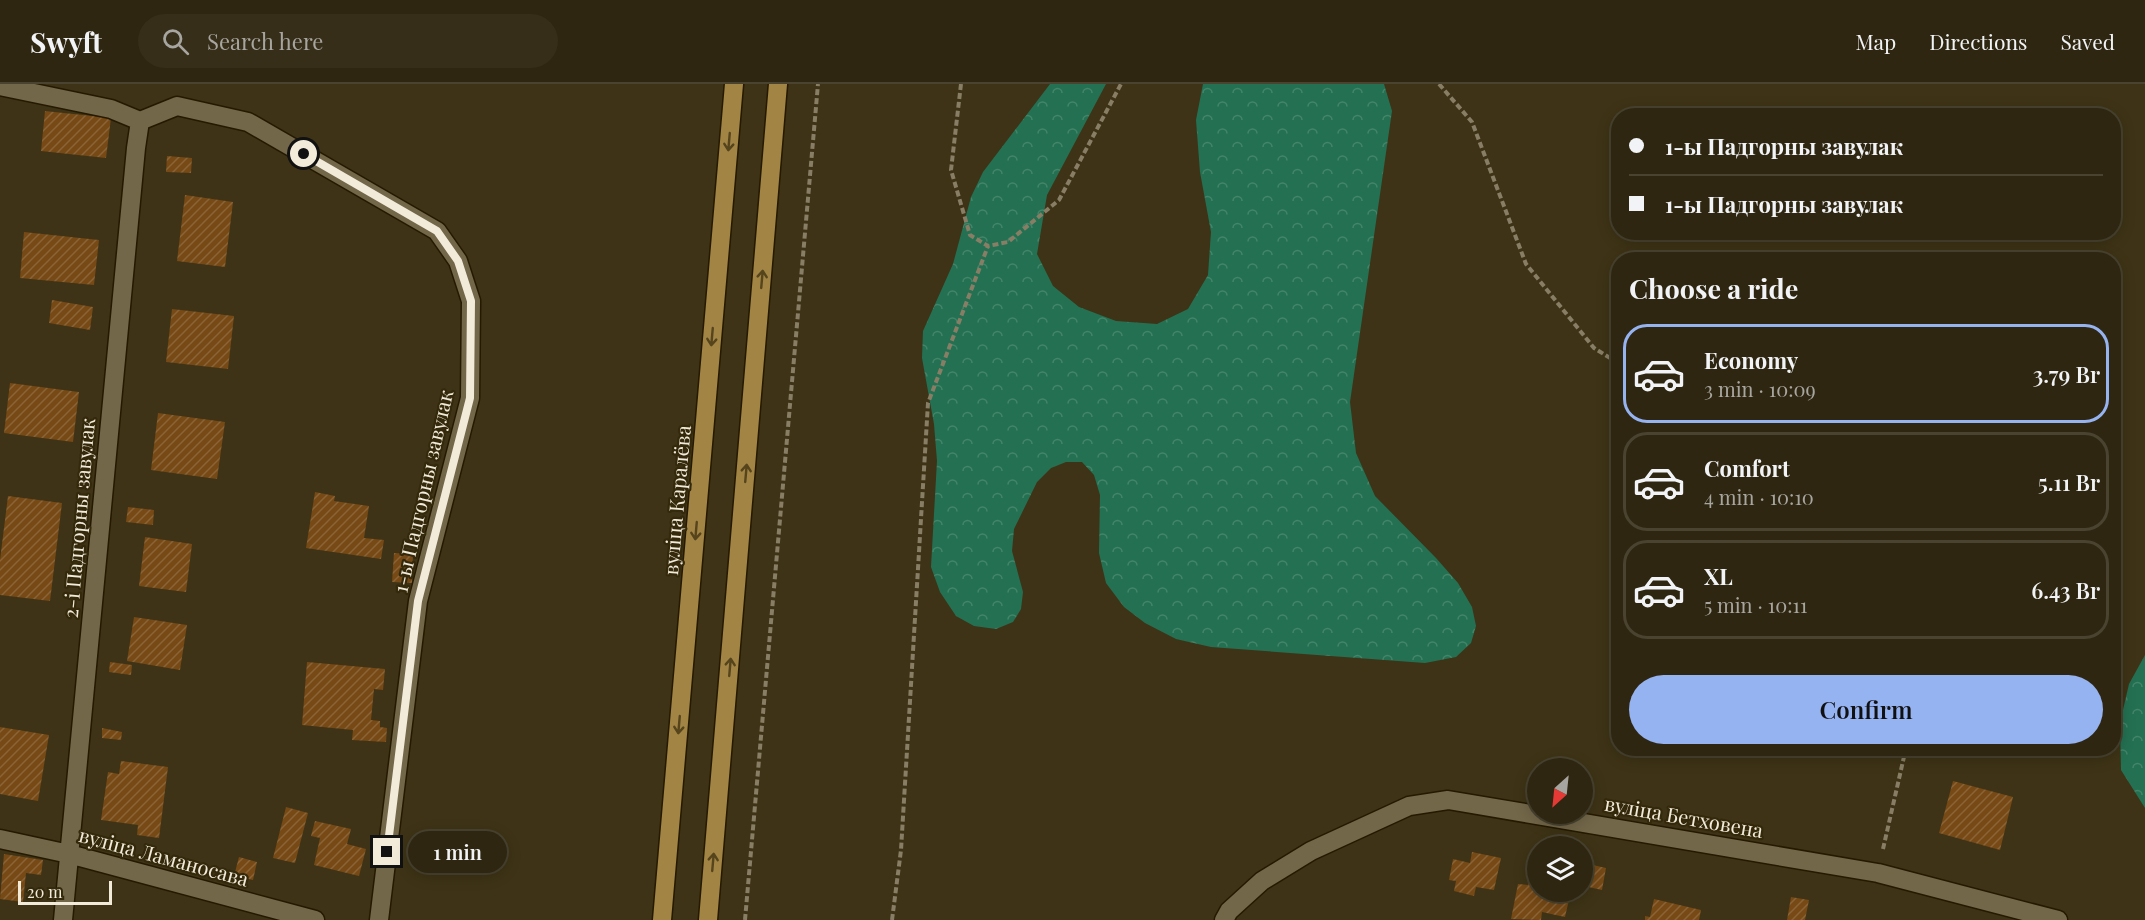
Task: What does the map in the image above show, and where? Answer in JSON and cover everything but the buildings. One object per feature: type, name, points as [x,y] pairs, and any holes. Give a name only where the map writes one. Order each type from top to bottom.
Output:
[{"type":"main road","name":"вуліца Каралёва","points":[[662,920],[734,84]]},
{"type":"main road","points":[[708,920],[778,84]]},
{"type":"street","points":[[0,86],[111,109],[140,121]]},
{"type":"street","name":"1-ы Падгорны завулак","points":[[140,121],[177,106],[248,122],[437,231],[458,261],[471,301],[470,398],[418,601],[379,920]]},
{"type":"street","name":"2-і Падгорны завулак","points":[[63,920],[140,121]]},
{"type":"street","name":"вуліца Бетховена","points":[[1224,920],[1229,911],[1262,880],[1311,851],[1409,806],[1448,800],[1878,873],[2058,920]]},
{"type":"street","name":"вуліца Ламаносава","points":[[0,838],[69,854],[315,920]]},
{"type":"path","points":[[745,920],[818,84]]},
{"type":"path","points":[[961,84],[951,170],[970,235],[988,246],[1008,242],[1059,200],[1121,84]]},
{"type":"path","points":[[1438,84],[1472,122],[1526,264],[1594,348],[1611,359]]},
{"type":"path","points":[[892,920],[901,850],[928,403],[988,246]]},
{"type":"path","points":[[1878,873],[1904,756]]},
{"type":"green space","points":[[1050,84],[1106,84],[1047,195],[1037,254],[1053,286],[1079,307],[1116,321],[1157,324],[1188,309],[1208,275],[1211,232],[1200,172],[1196,120],[1203,84],[1384,84],[1392,111],[1350,402],[1356,453],[1375,496],[1458,583],[1472,607],[1476,626],[1471,643],[1456,657],[1425,663],[1211,647],[1176,639],[1145,623],[1124,607],[1106,583],[1099,553],[1100,495],[1094,475],[1082,462],[1066,462],[1051,468],[1037,482],[1014,529],[1012,551],[1023,592],[1021,609],[1013,622],[996,629],[974,626],[956,616],[940,592],[931,567],[937,461],[934,424],[922,358],[923,331],[953,264],[971,197],[983,172]]},
{"type":"green space","points":[[2145,655],[2145,808],[2121,770],[2121,719],[2129,684]]},
{"type":"route","points":[[304,154],[437,231],[458,261],[471,301],[470,398],[418,601],[387,852]]}]
